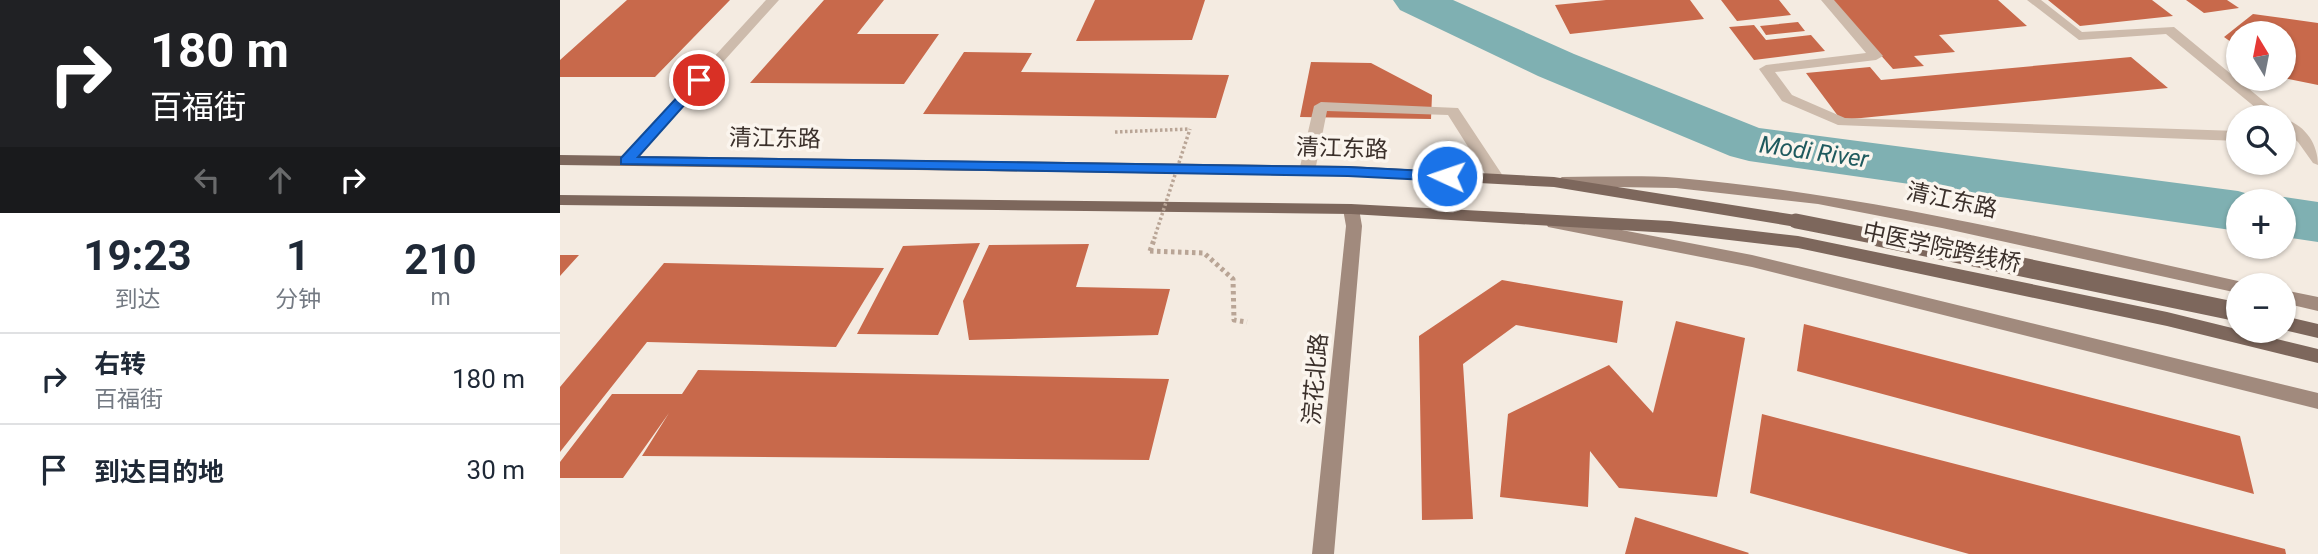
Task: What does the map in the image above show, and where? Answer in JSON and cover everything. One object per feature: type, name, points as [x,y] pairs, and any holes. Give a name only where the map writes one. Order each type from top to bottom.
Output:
[{"type":"main road","name":"清江东路","points":[[560,160],[1307,171],[1554,182],[1676,183],[1818,199],[1942,222],[2226,284]]},
{"type":"main road","name":"中医学院跨线桥","points":[[1554,182],[1796,221],[1947,250],[2226,310]]},
{"type":"main road","points":[[560,200],[1351,209]]},
{"type":"main road","name":"中医学院跨线桥","points":[[1351,209],[1550,223],[1670,227],[1798,242],[2166,319],[2318,356]]},
{"type":"main road","name":"浣花北路","points":[[1324,554],[1354,226],[1351,209]]},
{"type":"main road","points":[[1550,223],[1752,261],[2318,401]]},
{"type":"main road","points":[[2296,299],[2318,304]]},
{"type":"main road","points":[[2296,326],[2318,331]]},
{"type":"street","points":[[626,161],[773,0]]},
{"type":"street","points":[[1827,0],[1876,56],[1766,69],[1787,98],[1843,122],[2226,136]]},
{"type":"street","points":[[2033,0],[2079,36],[2169,30],[2261,105]]},
{"type":"street","points":[[1307,171],[1321,106],[1454,111],[1497,179]]},
{"type":"street","points":[[2296,133],[2318,160]]},
{"type":"street","points":[[2296,139],[2303,139]]},
{"type":"path","points":[[1115,132],[1190,129],[1150,251],[1204,253],[1233,279],[1234,320],[1247,322]]},
{"type":"building","points":[[627,0],[730,0],[655,77],[560,77],[560,60]]},
{"type":"building","points":[[824,0],[884,0],[857,34],[939,34],[904,84],[750,83]]},
{"type":"building","points":[[1095,0],[1205,0],[1192,40],[1076,41]]},
{"type":"building","points":[[1606,0],[1690,0],[1704,19],[1570,34],[1555,5]]},
{"type":"building","points":[[1721,0],[1779,0],[1791,15],[1737,21]]},
{"type":"building","points":[[1832,0],[1998,0],[2027,26],[1939,35],[1955,52],[1914,56],[1924,66],[1893,69]]},
{"type":"building","points":[[2048,0],[2152,0],[2173,16],[2080,26]]},
{"type":"building","points":[[2186,0],[2227,0],[2239,8],[2204,13]]},
{"type":"building","points":[[2253,14],[2318,23],[2318,85],[2296,80],[2296,21],[2244,21]]},
{"type":"building","points":[[1798,22],[1805,31],[1766,35],[1760,26]]},
{"type":"building","points":[[1754,25],[1766,40],[1811,35],[1825,51],[1754,60],[1729,27]]},
{"type":"building","points":[[964,52],[1032,53],[1021,72],[1229,75],[1216,118],[923,114]]},
{"type":"building","points":[[2131,57],[2168,88],[1841,120],[1806,73],[1870,67],[1881,80]]},
{"type":"building","points":[[1311,62],[1371,63],[1432,95],[1431,119],[1300,117]]},
{"type":"building","points":[[980,243],[938,335],[857,334],[903,246]]},
{"type":"building","points":[[1089,244],[1076,287],[1170,289],[1158,335],[969,340],[963,301],[989,245]]},
{"type":"building","points":[[560,255],[579,255],[560,276]]},
{"type":"building","points":[[664,263],[884,268],[836,347],[647,342],[560,452],[560,387]]},
{"type":"building","points":[[1502,280],[1623,301],[1617,343],[1516,325],[1463,364],[1473,519],[1422,520],[1419,336]]},
{"type":"building","points":[[1676,321],[1745,338],[1717,497],[1619,488],[1590,451],[1588,507],[1500,497],[1508,414],[1609,365],[1653,413]]},
{"type":"building","points":[[1804,324],[2240,436],[2254,494],[1797,371]]},
{"type":"building","points":[[698,370],[1169,379],[1149,460],[642,456],[669,413],[623,478],[560,478],[560,462],[612,394],[682,394]]},
{"type":"building","points":[[1762,414],[2285,549],[2286,554],[1969,554],[1750,493]]},
{"type":"building","points":[[1635,517],[1749,553],[1625,554]]},
{"type":"waterway","name":"Modi River","points":[[1416,0],[1556,65],[1749,144],[2226,209]]},
{"type":"waterway","name":"Modi River","points":[[2296,219],[2318,222]]},
{"type":"route","points":[[699,80],[626,161],[1348,171],[1447,176]]}]
